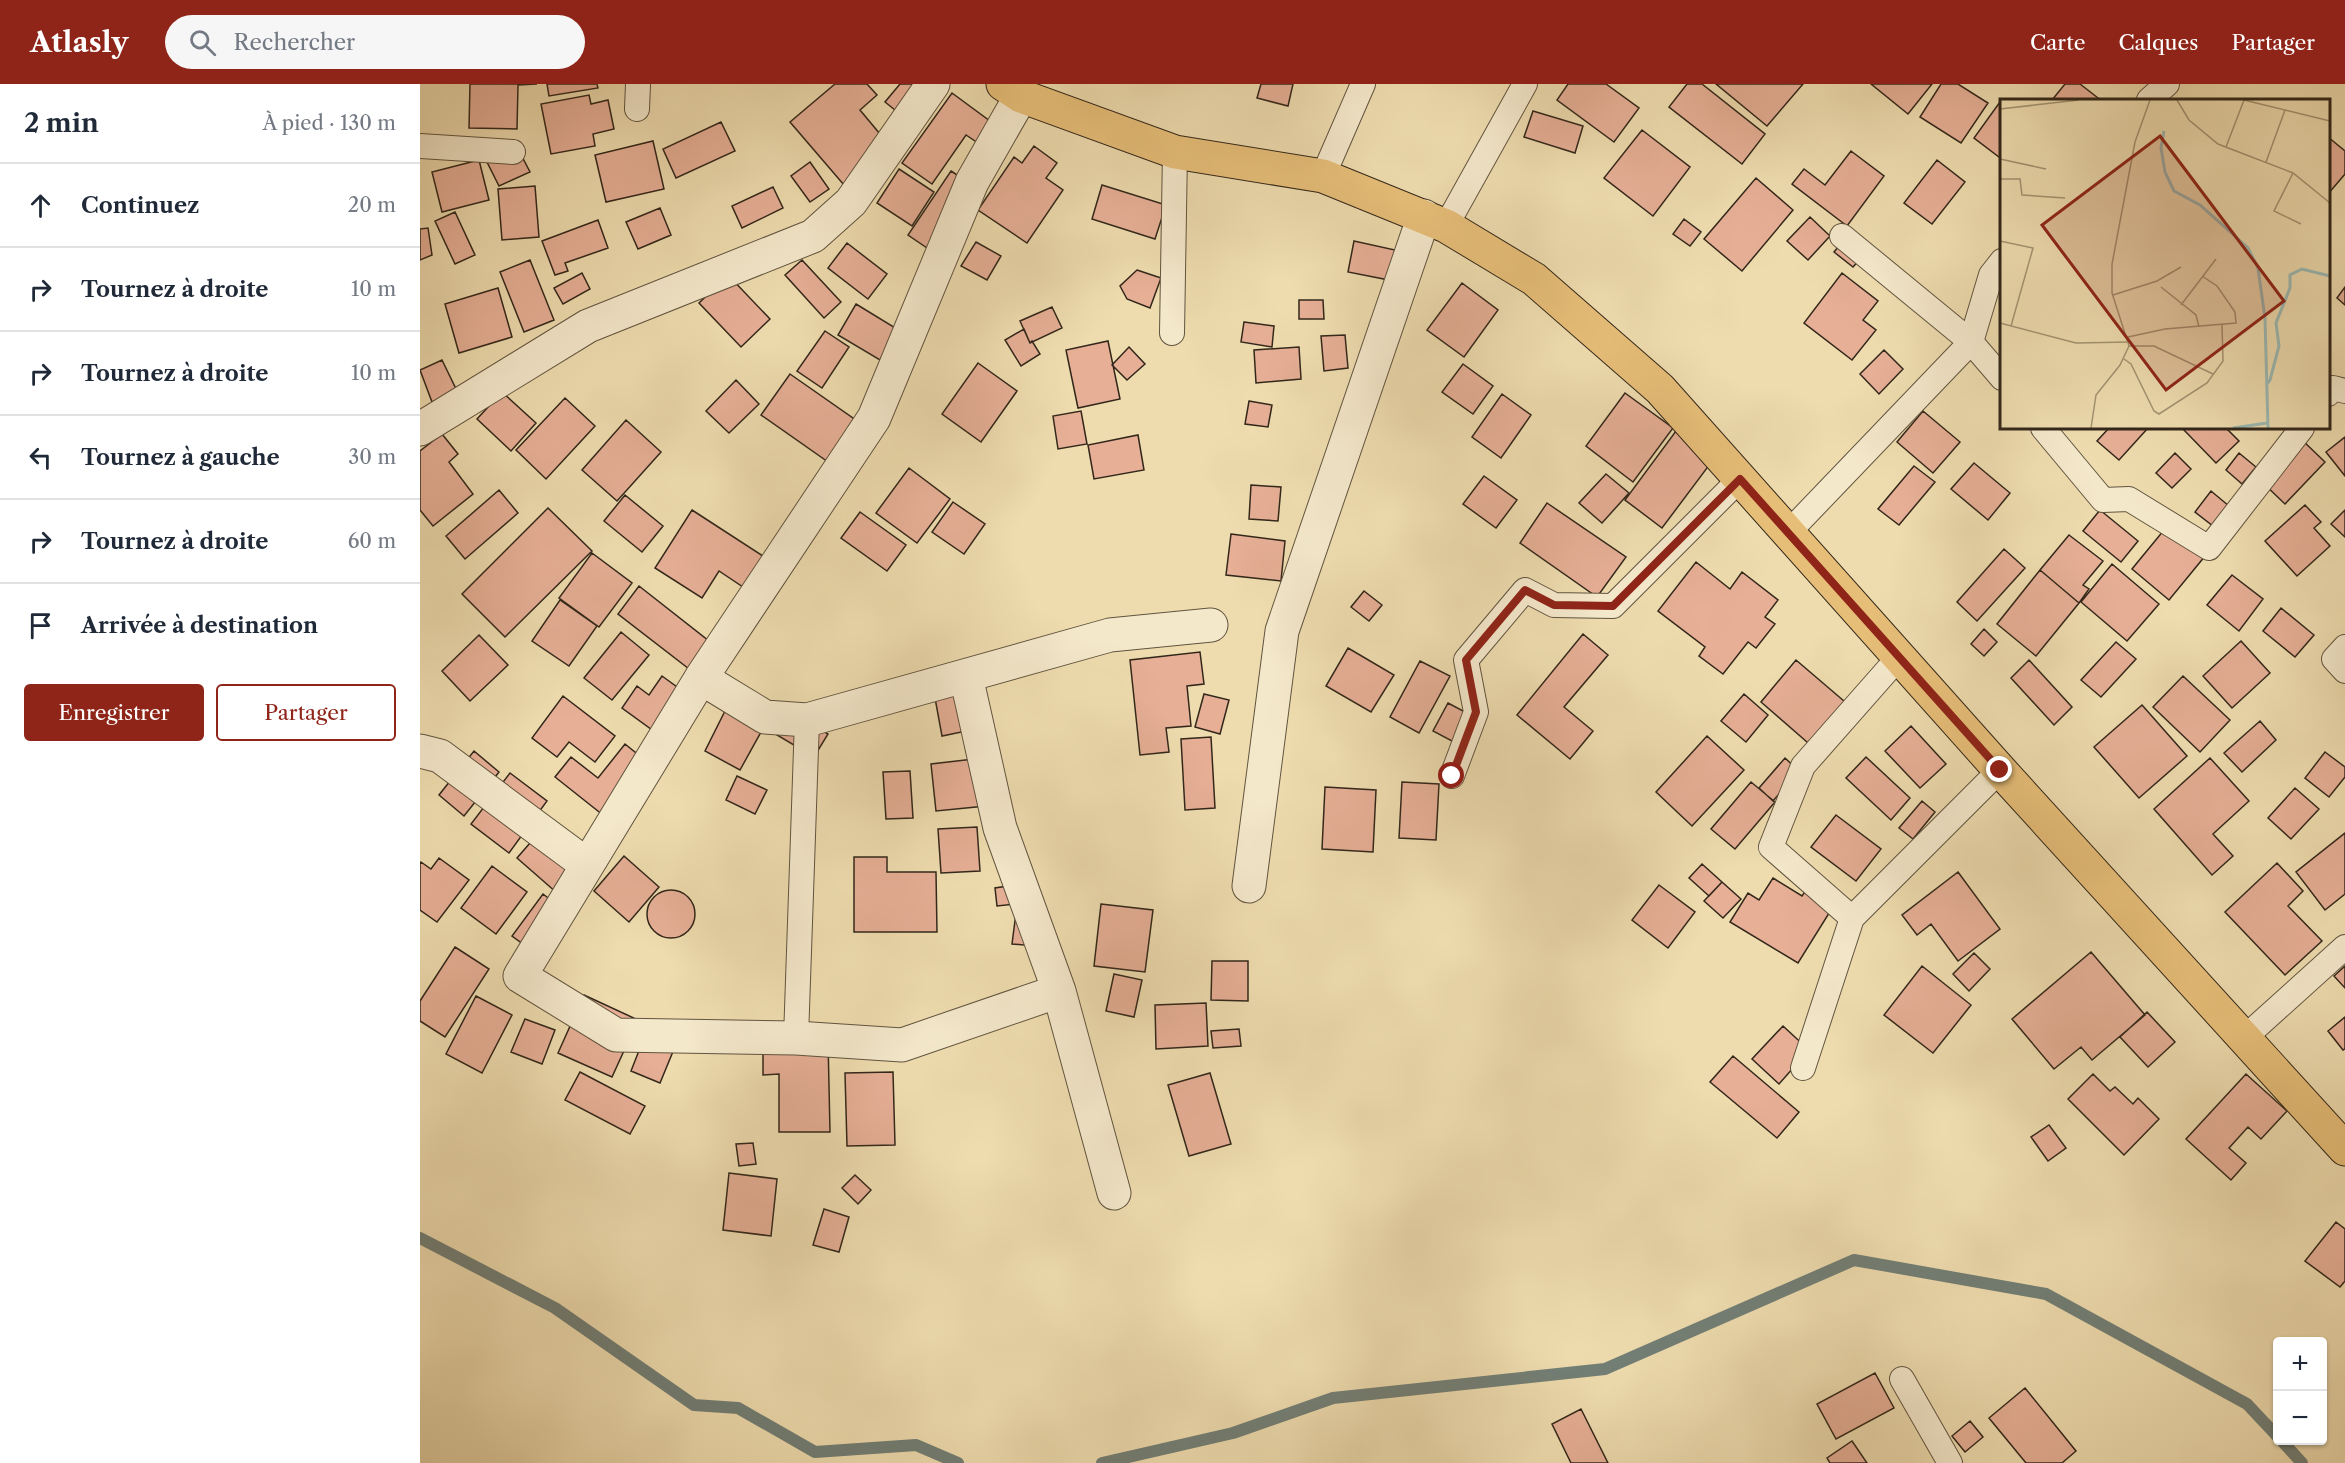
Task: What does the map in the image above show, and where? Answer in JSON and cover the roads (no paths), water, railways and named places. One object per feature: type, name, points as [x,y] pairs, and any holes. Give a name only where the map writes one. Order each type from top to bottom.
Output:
[{"type":"main road","points":[[1012,90],[1175,152],[1323,176],[1435,221],[1534,279],[1660,389],[2000,770],[2345,1149]]},
{"type":"street","points":[[420,429],[588,326],[813,236],[851,202],[933,84]]},
{"type":"street","points":[[1012,90],[874,418],[701,678],[520,976],[616,1035],[796,1038],[902,1045],[1059,991]]},
{"type":"street","points":[[1249,886],[1282,631],[1435,221]]},
{"type":"street","points":[[701,678],[765,717],[807,720],[1110,635],[1211,625]]},
{"type":"street","points":[[966,676],[1000,828],[1059,991],[1114,1192]]},
{"type":"street","points":[[427,747],[587,865]]},
{"type":"lane","points":[[638,84],[638,109]]},
{"type":"lane","points":[[1323,176],[1363,84]]},
{"type":"lane","points":[[1435,221],[1525,84]]},
{"type":"lane","points":[[2150,99],[2167,84]]},
{"type":"lane","points":[[420,146],[513,153]]},
{"type":"lane","points":[[1172,333],[1175,152]]},
{"type":"lane","points":[[1842,236],[1971,342],[2000,377]]},
{"type":"lane","points":[[1788,532],[1971,342],[1991,275],[2000,262]]},
{"type":"lane","points":[[2330,392],[2333,388],[2345,391]]},
{"type":"lane","points":[[2044,429],[2103,500],[2129,499],[2210,548],[2301,429]]},
{"type":"lane","points":[[1452,776],[1476,712],[1466,660],[1525,590],[1554,605],[1613,606],[1740,479]]},
{"type":"lane","points":[[2345,647],[2334,659],[2345,671]]},
{"type":"lane","points":[[1852,918],[1771,847],[1803,766],[1899,657]]},
{"type":"lane","points":[[796,1038],[807,720]]},
{"type":"lane","points":[[1803,1068],[1852,918],[2000,770]]},
{"type":"lane","points":[[2243,1039],[2345,947]]},
{"type":"lane","points":[[1902,1378],[1950,1463]]},
{"type":"waterway","points":[[420,1238],[555,1308],[694,1405],[738,1408],[815,1452],[916,1445],[958,1463]]},
{"type":"waterway","points":[[1102,1463],[1233,1433],[1333,1398],[1605,1369],[1854,1260],[2046,1294],[2247,1404],[2273,1432]]},
{"type":"waterway","points":[[2286,1445],[2302,1463]]}]
